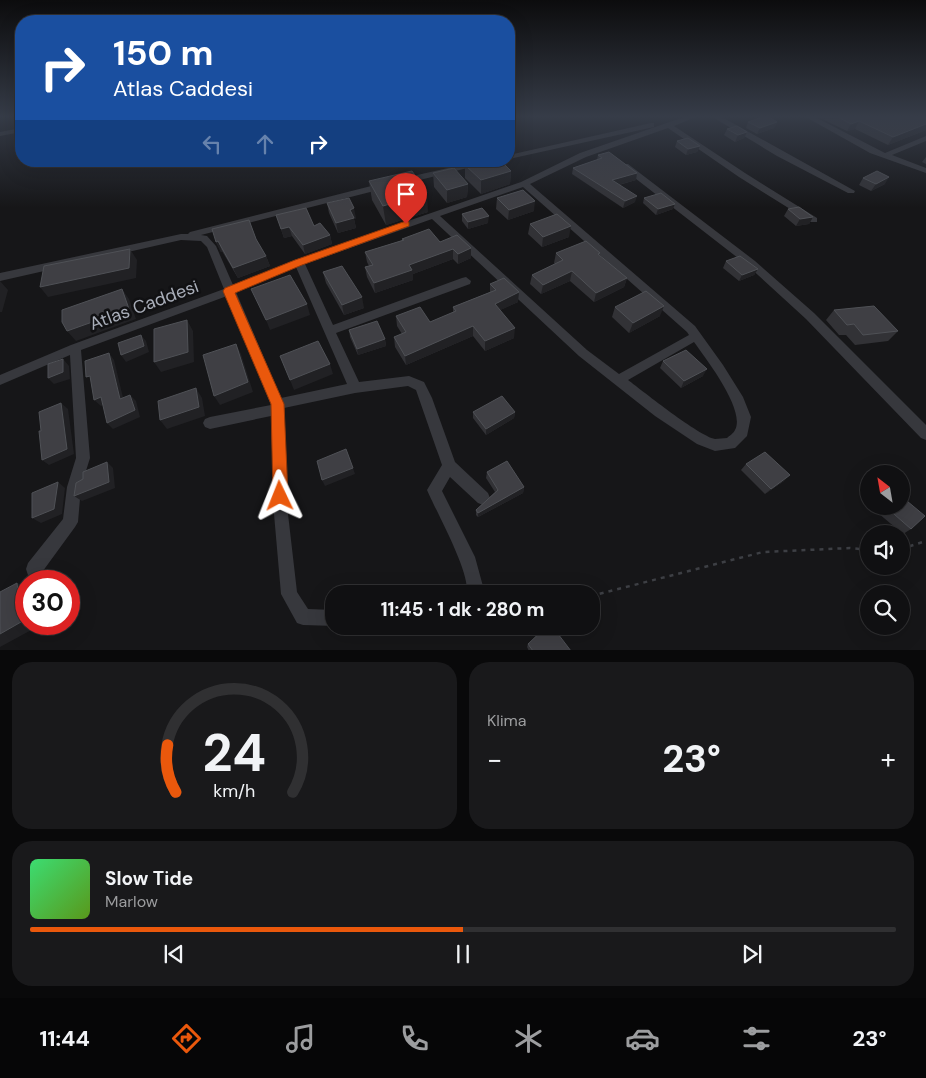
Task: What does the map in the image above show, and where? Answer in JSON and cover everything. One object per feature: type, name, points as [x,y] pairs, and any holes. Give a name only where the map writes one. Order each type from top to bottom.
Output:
[{"type":"street","points":[[515,156],[557,146]]},
{"type":"street","name":"Atlas Caddesi","points":[[0,380],[75,348],[229,291],[299,262],[524,184],[583,155],[610,154],[626,146]]},
{"type":"street","points":[[699,146],[742,176],[814,220]]},
{"type":"street","points":[[767,146],[851,191]]},
{"type":"street","points":[[869,146],[926,171]]},
{"type":"street","points":[[886,155],[906,146]]},
{"type":"street","points":[[610,154],[751,263],[810,316],[926,434]]},
{"type":"street","points":[[0,277],[181,237],[344,195],[466,167]]},
{"type":"street","points":[[433,215],[583,352],[660,412],[702,440],[716,445],[730,444],[742,432],[744,417],[738,401],[719,368],[696,336],[666,306],[524,184]]},
{"type":"street","points":[[181,237],[204,238],[211,246],[277,407],[281,514],[289,594],[303,617],[325,618]]},
{"type":"street","points":[[299,262],[355,388]]},
{"type":"street","points":[[330,331],[466,281]]},
{"type":"street","points":[[620,379],[696,336]]},
{"type":"street","points":[[34,569],[70,522],[74,488],[84,458],[75,348]]},
{"type":"street","points":[[210,423],[355,388],[409,381],[420,386],[426,398],[448,466],[483,498]]},
{"type":"street","points":[[448,466],[434,490],[469,563],[475,585]]},
{"type":"path","points":[[910,546],[926,541]]},
{"type":"path","points":[[600,594],[763,552],[860,549]]},
{"type":"building","points":[[684,146],[699,146],[688,149]]},
{"type":"building","points":[[609,152],[637,173],[612,180],[637,196],[625,201],[573,168],[602,158],[598,155]]},
{"type":"building","points":[[467,167],[507,167],[511,171],[481,180]]},
{"type":"building","points":[[454,168],[468,184],[447,190],[433,173]]},
{"type":"building","points":[[412,171],[427,193],[383,206],[369,181]]},
{"type":"building","points":[[877,171],[889,177],[876,184],[863,178]]},
{"type":"building","points":[[523,190],[535,201],[509,210],[497,198]]},
{"type":"building","points":[[661,193],[675,204],[658,209],[644,198]]},
{"type":"building","points":[[349,198],[354,208],[350,210],[354,218],[336,223],[327,203]]},
{"type":"building","points":[[799,207],[813,217],[800,219],[788,209]]},
{"type":"building","points":[[306,208],[314,226],[320,223],[330,235],[303,245],[289,227],[281,229],[276,215]]},
{"type":"building","points":[[482,208],[489,216],[468,222],[462,214]]},
{"type":"building","points":[[557,214],[571,226],[543,237],[530,224]]},
{"type":"building","points":[[249,220],[256,239],[266,256],[233,268],[218,241],[216,242],[212,229]]},
{"type":"building","points":[[429,229],[440,242],[457,235],[471,248],[458,254],[453,249],[409,265],[412,270],[374,283],[365,267],[373,265],[365,252],[404,240],[402,239]]},
{"type":"building","points":[[586,241],[600,253],[598,254],[627,278],[596,293],[572,271],[543,285],[532,275],[563,260],[556,253]]},
{"type":"building","points":[[130,249],[129,268],[40,287],[44,266]]},
{"type":"building","points":[[740,256],[758,269],[742,275],[726,261]]},
{"type":"building","points":[[342,266],[362,297],[342,305],[323,272]]},
{"type":"building","points":[[290,275],[307,304],[266,320],[251,289]]},
{"type":"building","points":[[504,278],[519,292],[495,304],[515,328],[485,341],[473,326],[405,356],[394,337],[406,332],[396,316],[420,307],[430,322],[456,311],[453,307],[496,290],[490,284]]},
{"type":"building","points":[[122,289],[129,309],[67,331],[62,322],[62,310]]},
{"type":"building","points":[[646,291],[664,306],[633,323],[615,307]]},
{"type":"building","points":[[874,306],[898,331],[863,335],[854,324],[847,325],[834,310]]},
{"type":"building","points":[[187,320],[188,352],[154,362],[154,329]]},
{"type":"building","points":[[377,321],[385,339],[357,349],[349,330]]},
{"type":"building","points":[[141,335],[144,346],[121,355],[118,343]]},
{"type":"building","points":[[318,341],[330,364],[290,380],[280,356]]},
{"type":"building","points":[[236,344],[248,382],[214,396],[203,355]]},
{"type":"building","points":[[686,350],[707,369],[684,381],[663,361]]},
{"type":"building","points":[[109,353],[120,399],[130,395],[135,410],[107,423],[101,397],[94,400],[90,376],[86,377],[85,361]]},
{"type":"building","points":[[63,359],[63,372],[48,378],[48,364]]},
{"type":"building","points":[[196,388],[199,407],[160,420],[158,401]]},
{"type":"building","points":[[502,396],[515,412],[486,429],[473,412]]},
{"type":"building","points":[[61,403],[67,449],[42,460],[39,412]]},
{"type":"building","points":[[346,449],[353,468],[322,480],[317,461]]},
{"type":"building","points":[[765,452],[790,475],[771,489],[746,464]]},
{"type":"building","points":[[507,461],[524,487],[478,513],[476,510],[498,490],[487,472]]},
{"type":"building","points":[[107,462],[109,482],[74,496],[76,483],[83,479],[83,472]]},
{"type":"building","points":[[58,482],[54,509],[32,518],[32,493]]},
{"type":"building","points":[[910,504],[925,516],[911,529],[910,525],[906,525],[895,515],[910,515]]},
{"type":"building","points":[[15,584],[15,625],[0,634],[0,592]]},
{"type":"building","points":[[538,635],[559,635],[570,650],[532,650],[528,644]]},
{"type":"route","points":[[280,496],[277,404],[229,291],[299,262],[406,224]]}]
